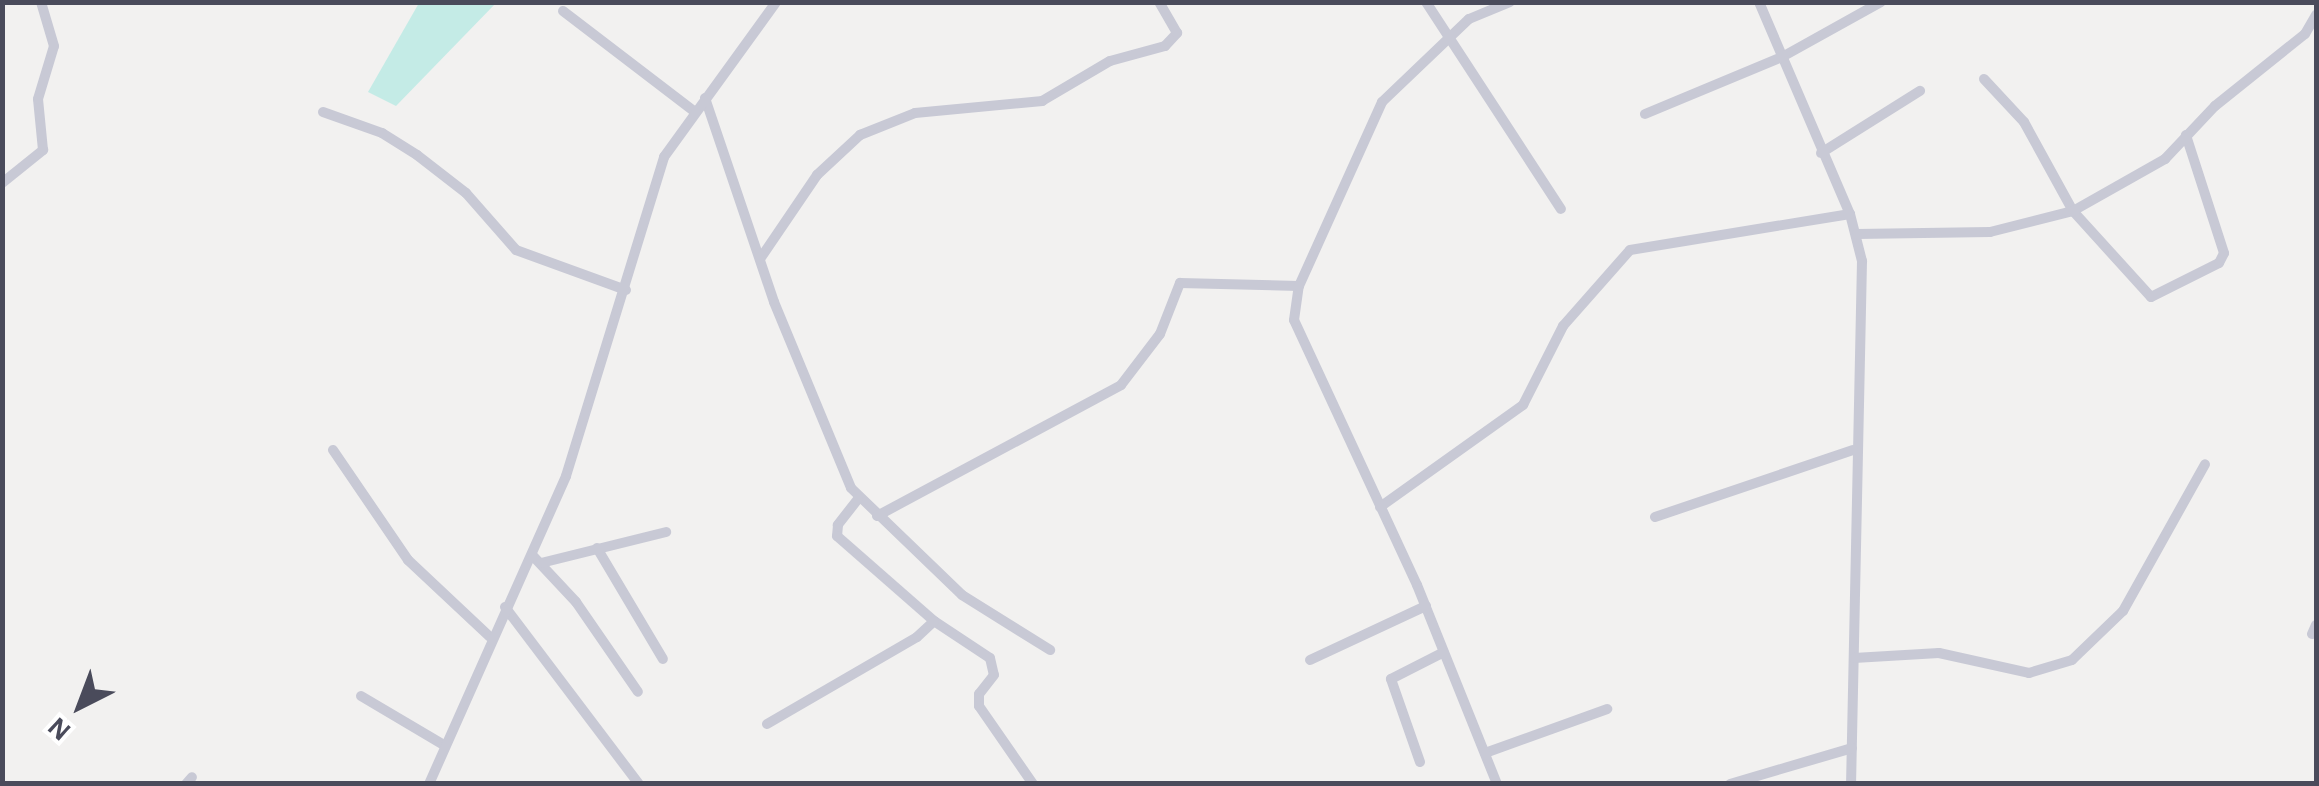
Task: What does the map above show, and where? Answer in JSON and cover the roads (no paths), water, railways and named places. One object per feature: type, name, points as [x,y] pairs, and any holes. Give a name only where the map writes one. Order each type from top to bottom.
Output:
[{"type":"street","points":[[2,183],[44,150],[38,99],[54,46],[41,2]]},
{"type":"street","points":[[429,784],[490,637],[537,560],[626,290],[664,157],[776,2]]},
{"type":"street","points":[[760,259],[817,175],[860,135],[915,112],[1042,101],[1110,61],[1165,46],[1177,33],[1159,2]]},
{"type":"street","points":[[1426,2],[1561,209]]},
{"type":"street","points":[[1497,784],[1426,606],[1297,334],[1300,286],[1382,102],[1469,19],[1510,2]]},
{"type":"street","points":[[1759,2],[1850,214],[1864,298],[1853,450],[1851,784]]},
{"type":"street","points":[[1645,114],[1782,57],[1881,2]]},
{"type":"street","points":[[563,12],[694,111]]},
{"type":"street","points":[[1856,234],[1990,232],[2073,210],[2151,168],[2305,34],[2316,15]]},
{"type":"street","points":[[1984,79],[2024,122],[2073,210],[2146,296],[2164,293],[2218,263],[2221,242],[2186,135]]},
{"type":"street","points":[[1821,152],[1920,91]]},
{"type":"street","points":[[705,98],[838,467],[858,499],[962,595],[1050,650]]},
{"type":"street","points":[[324,112],[382,133],[417,155],[466,193],[516,250],[626,290]]},
{"type":"street","points":[[1380,507],[1523,405],[1563,326],[1630,250],[1850,214]]},
{"type":"street","points":[[877,516],[1121,384],[1160,334],[1180,283],[1300,286]]},
{"type":"street","points":[[333,450],[408,560],[490,637]]},
{"type":"street","points":[[1655,517],[1853,450]]},
{"type":"street","points":[[1854,658],[1939,653],[2029,673],[2072,660],[2123,611],[2205,464]]},
{"type":"street","points":[[858,499],[838,524],[837,536],[934,621],[995,666],[979,706],[1033,784]]},
{"type":"street","points":[[537,560],[666,532]]},
{"type":"street","points":[[597,548],[663,658]]},
{"type":"street","points":[[537,560],[576,602],[638,692]]},
{"type":"street","points":[[1310,660],[1426,606]]},
{"type":"street","points":[[505,607],[639,784]]},
{"type":"street","points":[[768,724],[934,621]]},
{"type":"street","points":[[1420,762],[1391,678],[1444,652]]},
{"type":"street","points":[[362,696],[444,745]]},
{"type":"street","points":[[1486,753],[1607,709]]},
{"type":"street","points":[[1730,784],[1852,748]]}]
